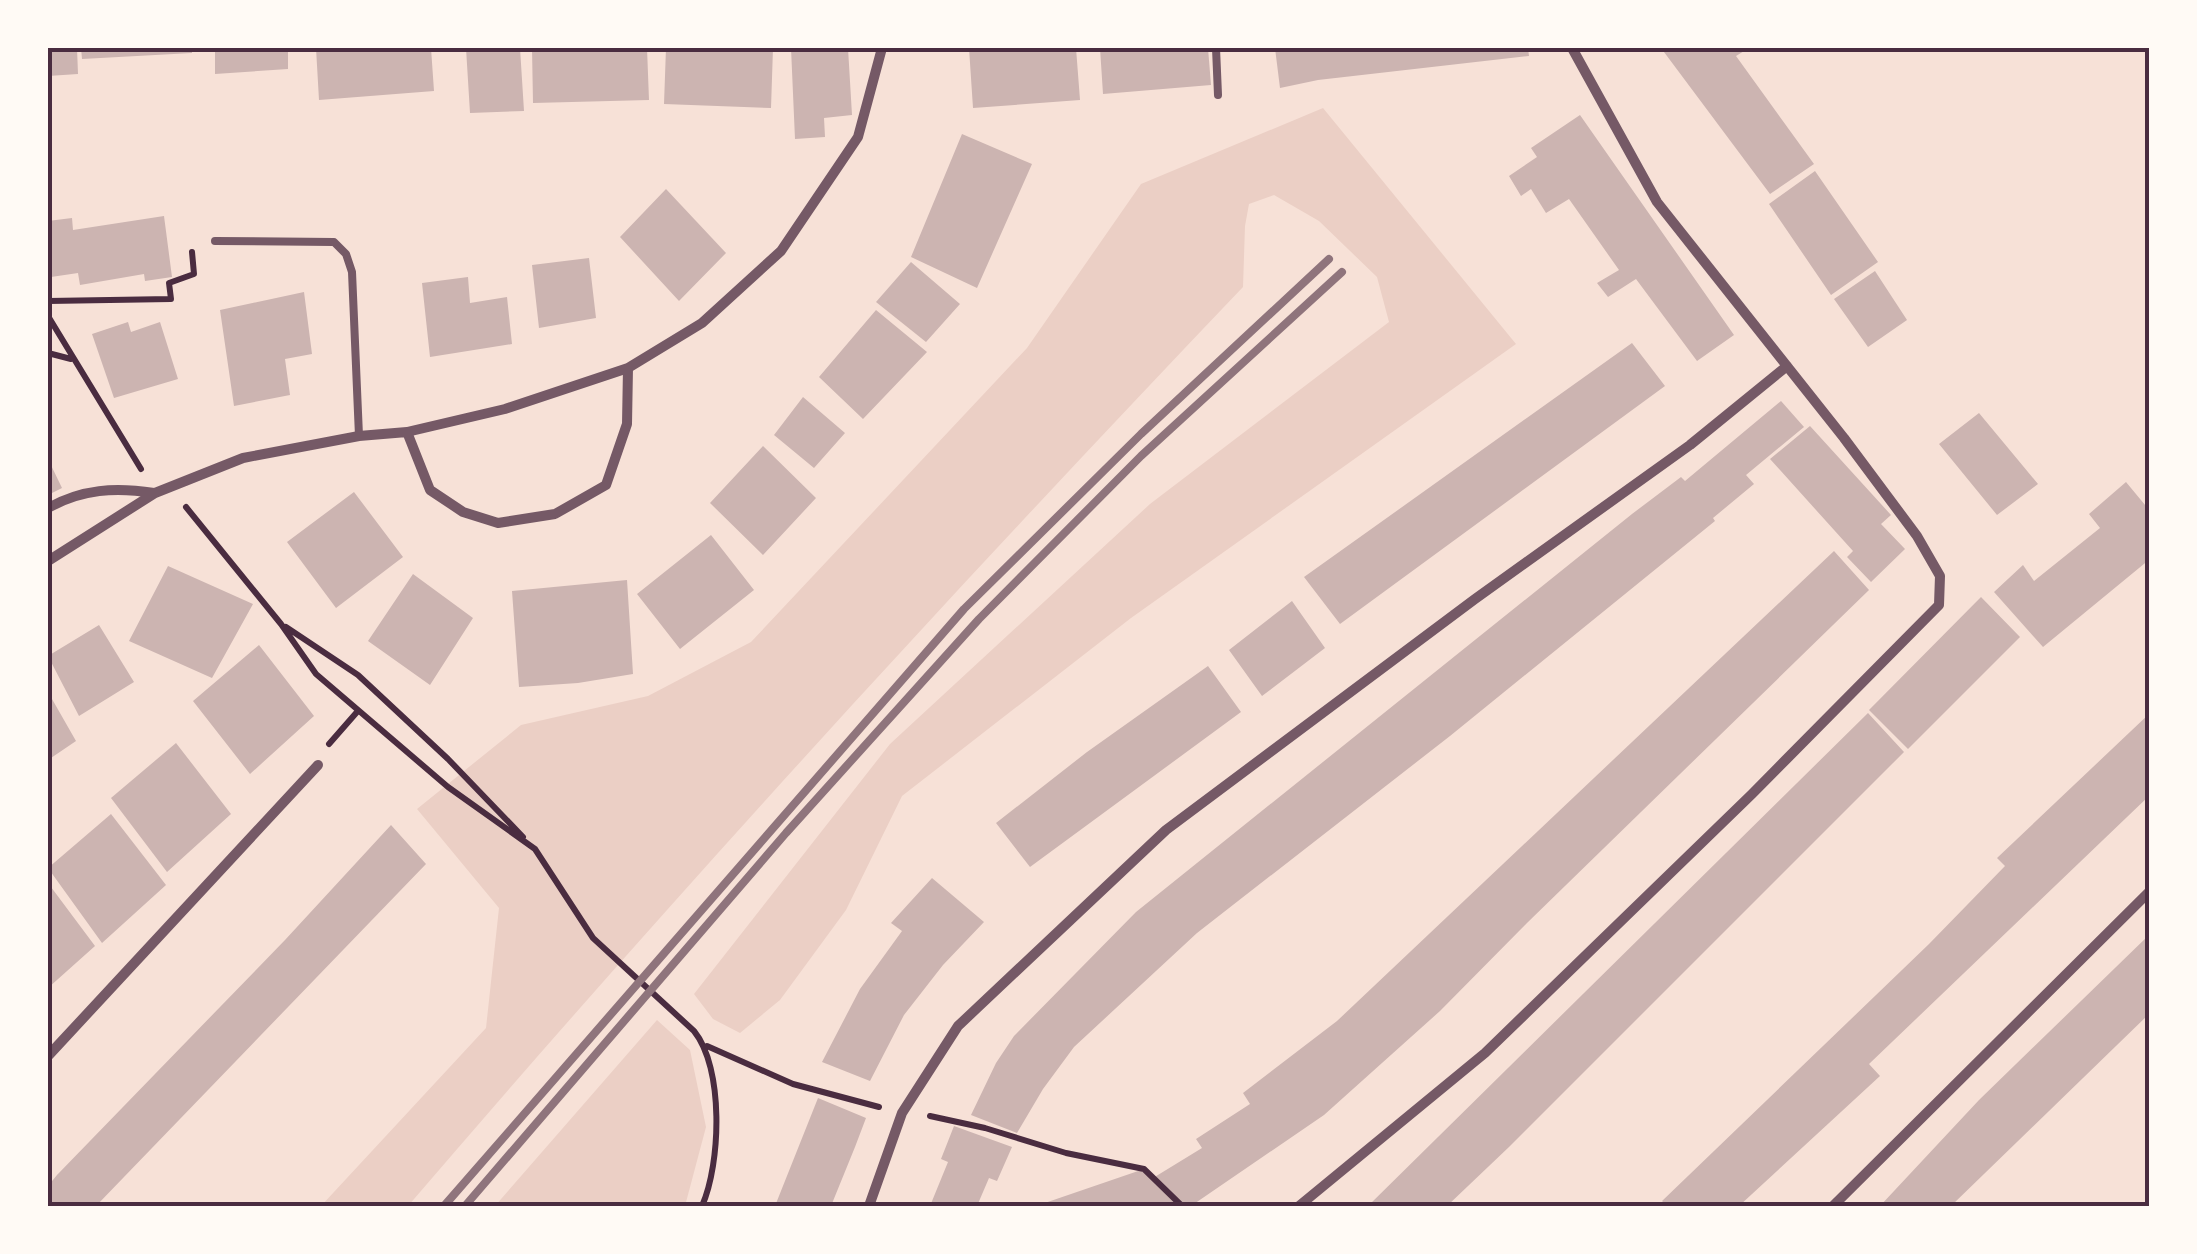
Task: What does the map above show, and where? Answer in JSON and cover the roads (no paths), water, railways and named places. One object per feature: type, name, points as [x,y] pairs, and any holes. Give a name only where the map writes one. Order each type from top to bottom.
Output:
[{"type":"street","points":[[48,561],[154,493],[243,458],[359,436],[407,432],[505,409],[628,368],[702,323],[780,251],[858,138],[882,48]]},
{"type":"street","points":[[1299,1206],[1484,1054],[1939,606],[1940,576],[1917,536],[1657,202],[1572,48]]},
{"type":"street","points":[[869,1206],[902,1113],[958,1026],[1166,830],[1476,598],[1690,445],[1787,366]]},
{"type":"street","points":[[407,432],[430,490],[463,512],[498,524],[556,514],[606,485],[628,424],[628,368]]},
{"type":"street","points":[[48,508],[67,497],[116,487],[154,493]]},
{"type":"street","points":[[48,1056],[318,765]]},
{"type":"street","points":[[1833,1206],[2150,891]]},
{"type":"lane","points":[[1216,48],[1218,96]]},
{"type":"lane","points":[[215,241],[334,242],[346,254],[352,272],[359,436]]},
{"type":"railway","points":[[444,1206],[964,609],[1141,434],[1329,259]]},
{"type":"railway","points":[[465,1206],[786,833],[979,619],[1141,456],[1342,272]]}]
